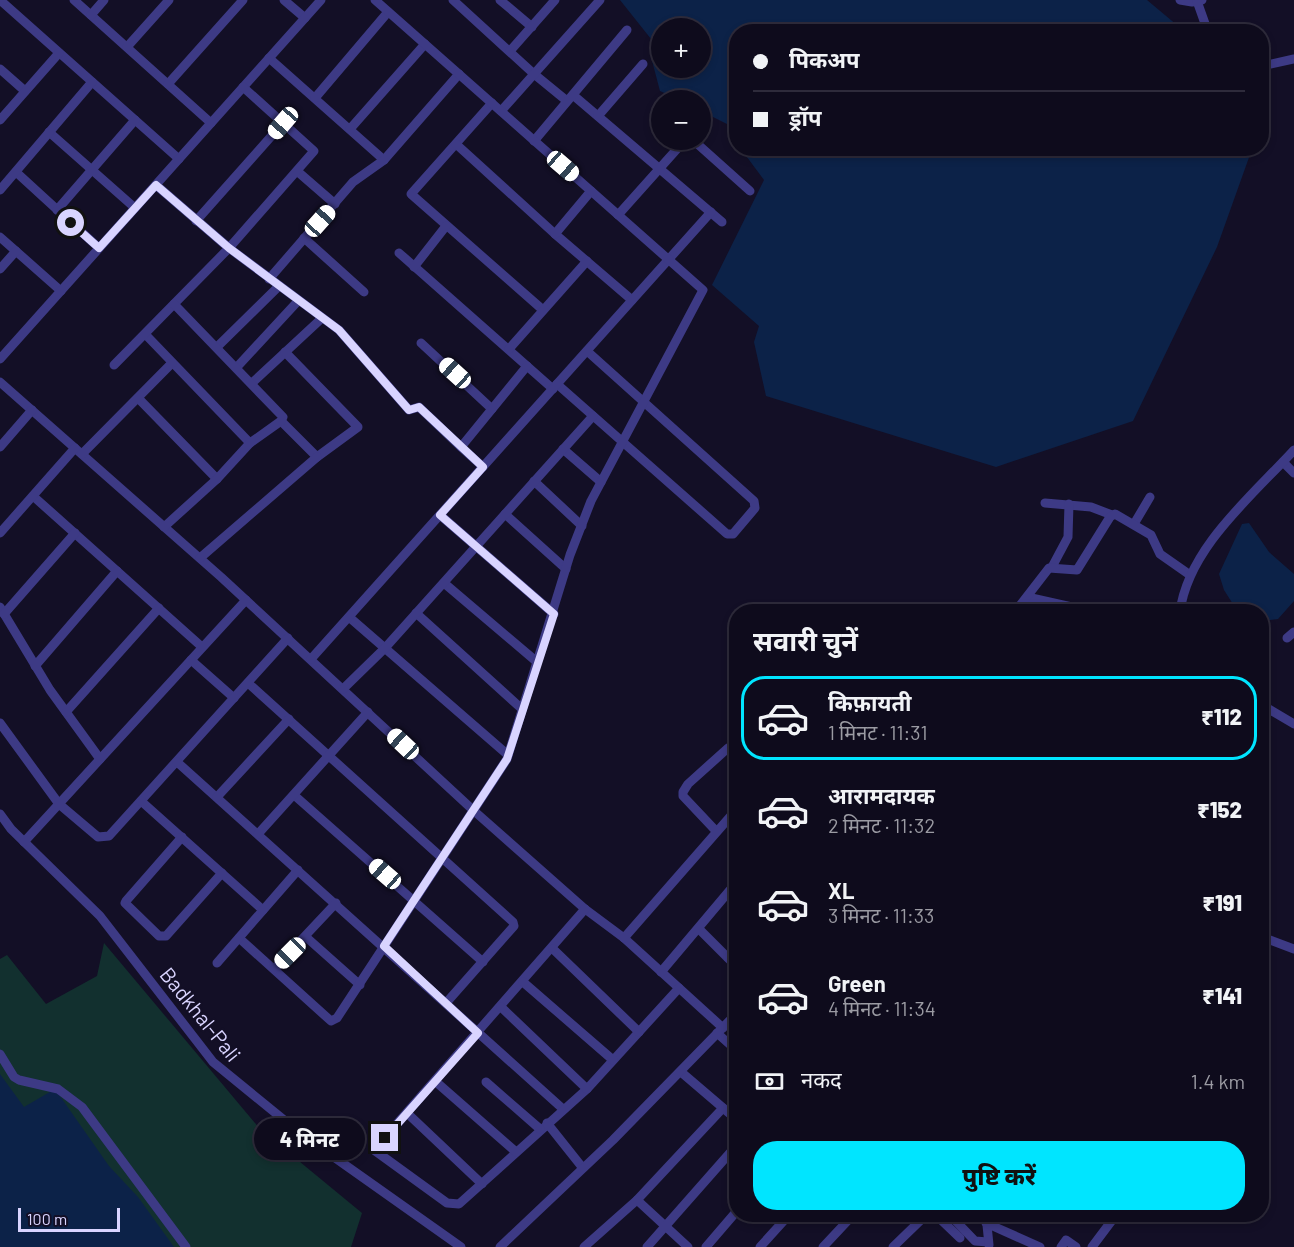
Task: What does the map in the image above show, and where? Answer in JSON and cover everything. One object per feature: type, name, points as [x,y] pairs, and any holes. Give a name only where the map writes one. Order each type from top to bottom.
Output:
[{"type":"street","points":[[0,0],[179,159]]},
{"type":"street","points":[[74,0],[211,123]]},
{"type":"street","points":[[91,15],[104,0]]},
{"type":"street","points":[[127,47],[169,0]]},
{"type":"street","points":[[168,84],[243,0]]},
{"type":"street","points":[[284,0],[305,18]]},
{"type":"street","points":[[0,359],[321,0]]},
{"type":"street","points":[[239,938],[331,1021],[337,1018],[416,901],[508,755],[554,614],[566,569],[582,526],[601,482],[703,290],[375,0]]},
{"type":"street","points":[[510,51],[555,0]]},
{"type":"street","points":[[501,111],[600,0]]},
{"type":"street","points":[[1180,0],[1200,1],[1206,24]]},
{"type":"street","points":[[460,2],[534,74],[598,116],[722,222]]},
{"type":"street","points":[[505,2],[532,27]]},
{"type":"street","points":[[315,98],[388,12]]},
{"type":"street","points":[[534,141],[627,30]]},
{"type":"street","points":[[350,129],[425,44]]},
{"type":"street","points":[[0,120],[59,53]]},
{"type":"street","points":[[269,58],[384,160]]},
{"type":"street","points":[[1269,64],[1294,59]]},
{"type":"street","points":[[598,116],[643,64]]},
{"type":"street","points":[[0,69],[25,91]]},
{"type":"street","points":[[268,279],[353,182],[384,160],[459,74]]},
{"type":"street","points":[[0,190],[92,82]]},
{"type":"street","points":[[114,365],[229,248],[315,151],[243,87]]},
{"type":"street","points":[[492,103],[411,194],[543,310]]},
{"type":"street","points":[[57,210],[135,120]]},
{"type":"street","points":[[196,221],[283,123]]},
{"type":"street","points":[[50,132],[135,208]]},
{"type":"street","points":[[456,144],[632,300]]},
{"type":"street","points":[[618,214],[676,150]]},
{"type":"street","points":[[704,150],[750,191]]},
{"type":"street","points":[[297,171],[335,204]]},
{"type":"street","points":[[16,172],[99,248]]},
{"type":"street","points":[[156,185],[196,221],[268,279],[339,330],[409,410],[419,407],[483,467]]},
{"type":"street","points":[[555,234],[591,191]]},
{"type":"street","points":[[311,659],[711,212]]},
{"type":"street","points":[[414,267],[446,226]]},
{"type":"street","points":[[0,237],[61,291]]},
{"type":"street","points":[[304,238],[364,292]]},
{"type":"street","points":[[0,269],[16,251]]},
{"type":"street","points":[[399,253],[527,366],[592,416],[730,535],[755,508],[754,501],[587,351]]},
{"type":"street","points":[[509,349],[587,261]]},
{"type":"street","points":[[217,347],[279,286]]},
{"type":"street","points":[[237,367],[298,301]]},
{"type":"street","points":[[164,527],[217,479],[250,443],[281,421],[282,414],[174,304]]},
{"type":"street","points":[[252,382],[321,318]]},
{"type":"street","points":[[144,334],[250,443]]},
{"type":"street","points":[[421,343],[492,409]]},
{"type":"street","points":[[200,558],[317,457],[358,427],[285,352]]},
{"type":"street","points":[[0,533],[33,496],[172,363]]},
{"type":"street","points":[[460,447],[527,366]]},
{"type":"street","points":[[0,382],[200,558],[473,810],[585,909],[624,938],[678,988],[729,1042]]},
{"type":"street","points":[[138,398],[217,479]]},
{"type":"street","points":[[0,447],[32,410]]},
{"type":"street","points":[[343,689],[385,648],[592,416]]},
{"type":"street","points":[[281,421],[317,457]]},
{"type":"street","points":[[563,449],[601,482]]},
{"type":"street","points":[[1182,604],[1190,575],[1240,506],[1294,450]]},
{"type":"street","points":[[1283,462],[1294,473]]},
{"type":"street","points":[[534,482],[582,526]]},
{"type":"street","points":[[33,496],[202,647]]},
{"type":"street","points":[[1134,524],[1150,497]]},
{"type":"street","points":[[1045,503],[1091,507],[1118,515],[1155,538],[1160,554],[1190,575]]},
{"type":"street","points":[[1022,604],[1045,572],[1052,567],[1068,537],[1069,504]]},
{"type":"street","points":[[505,514],[566,569]]},
{"type":"street","points":[[440,515],[554,614]]},
{"type":"street","points":[[1052,567],[1071,572],[1077,570],[1112,515]]},
{"type":"street","points":[[75,533],[2,611],[34,666],[100,759]]},
{"type":"street","points":[[34,666],[117,571]]},
{"type":"street","points":[[444,583],[537,662]]},
{"type":"street","points":[[1027,597],[1051,604]]},
{"type":"street","points":[[24,842],[246,600]]},
{"type":"street","points":[[66,712],[159,608]]},
{"type":"street","points":[[416,614],[522,709]]},
{"type":"street","points":[[349,617],[508,755]]},
{"type":"street","points":[[0,723],[59,804],[98,837],[109,837],[288,639]]},
{"type":"street","points":[[191,660],[234,698]]},
{"type":"street","points":[[248,683],[513,922],[514,926],[446,1003]]},
{"type":"street","points":[[1269,709],[1294,724]]},
{"type":"street","points":[[258,834],[368,712]]},
{"type":"street","points":[[217,797],[289,719]]},
{"type":"street","points":[[716,831],[683,796],[683,792],[728,748]]},
{"type":"street","points":[[177,762],[563,1109]]},
{"type":"street","points":[[294,795],[483,962]]},
{"type":"street","points":[[141,801],[263,910]]},
{"type":"street","name":"Badkhal-Pali","points":[[0,814],[24,842],[100,916],[213,1062],[234,1083],[300,1133],[461,1247]]},
{"type":"street","points":[[624,938],[729,817]]},
{"type":"street","points":[[182,837],[125,903],[159,936],[166,936],[222,873]]},
{"type":"street","points":[[217,963],[298,870]]},
{"type":"street","points":[[661,972],[729,892]]},
{"type":"street","points":[[274,969],[336,903]]},
{"type":"street","points":[[585,909],[553,949],[374,1150],[453,1205],[482,1184],[587,1089],[678,988]]},
{"type":"street","points":[[699,929],[728,958]]},
{"type":"street","points":[[306,937],[360,985]]},
{"type":"street","points":[[1269,940],[1294,949]]},
{"type":"street","points":[[553,949],[639,1032]]},
{"type":"street","points":[[523,982],[613,1060]]},
{"type":"street","points":[[501,1007],[587,1089]]},
{"type":"street","points":[[500,1247],[613,1140],[729,1021]]},
{"type":"street","points":[[0,1054],[14,1077],[58,1089],[82,1107],[186,1247]]},
{"type":"street","points":[[681,1072],[729,1113]]},
{"type":"street","points":[[435,1081],[516,1152]]},
{"type":"street","points":[[486,1082],[544,1126],[582,1167]]},
{"type":"street","points":[[584,1247],[637,1200],[723,1108]]},
{"type":"street","points":[[407,1113],[482,1184]]},
{"type":"street","points":[[647,1247],[729,1154]]},
{"type":"street","points":[[637,1200],[688,1247]]},
{"type":"street","points":[[706,1247],[729,1220]]},
{"type":"street","points":[[760,1247],[783,1222]]},
{"type":"street","points":[[822,1247],[845,1222]]},
{"type":"street","points":[[893,1247],[919,1222]]},
{"type":"street","points":[[943,1222],[960,1238]]},
{"type":"street","points":[[957,1222],[975,1241],[989,1244],[986,1222]]},
{"type":"street","points":[[992,1222],[1040,1247]]},
{"type":"street","points":[[1092,1247],[1111,1222]]},
{"type":"street","points":[[1061,1247],[1066,1240],[1076,1247]]},
{"type":"green space","points":[[104,943],[260,1129],[362,1213],[351,1247],[0,1247],[0,959],[7,955],[46,1004],[97,976]]},
{"type":"water","points":[[620,0],[1147,0],[1176,24],[729,24],[729,125],[711,116],[711,90],[660,90],[657,78],[711,78],[711,18],[651,18],[651,39]]},
{"type":"water","points":[[746,156],[1250,156],[1217,247],[1133,421],[996,467],[766,396],[754,342],[759,326],[712,285],[764,180]]},
{"type":"water","points":[[1249,523],[1269,552],[1294,574],[1294,601],[1278,619],[1269,620],[1269,604],[1233,604],[1224,590],[1219,574],[1242,524]]},
{"type":"water","points":[[0,1074],[24,1107],[55,1089],[109,1166],[138,1197],[174,1247],[0,1247]]},
{"type":"route","points":[[71,223],[99,248],[156,185],[229,248],[339,330],[409,410],[419,407],[483,467],[440,515],[554,614],[507,759],[441,858],[416,901],[384,946],[478,1033],[385,1138]]}]
